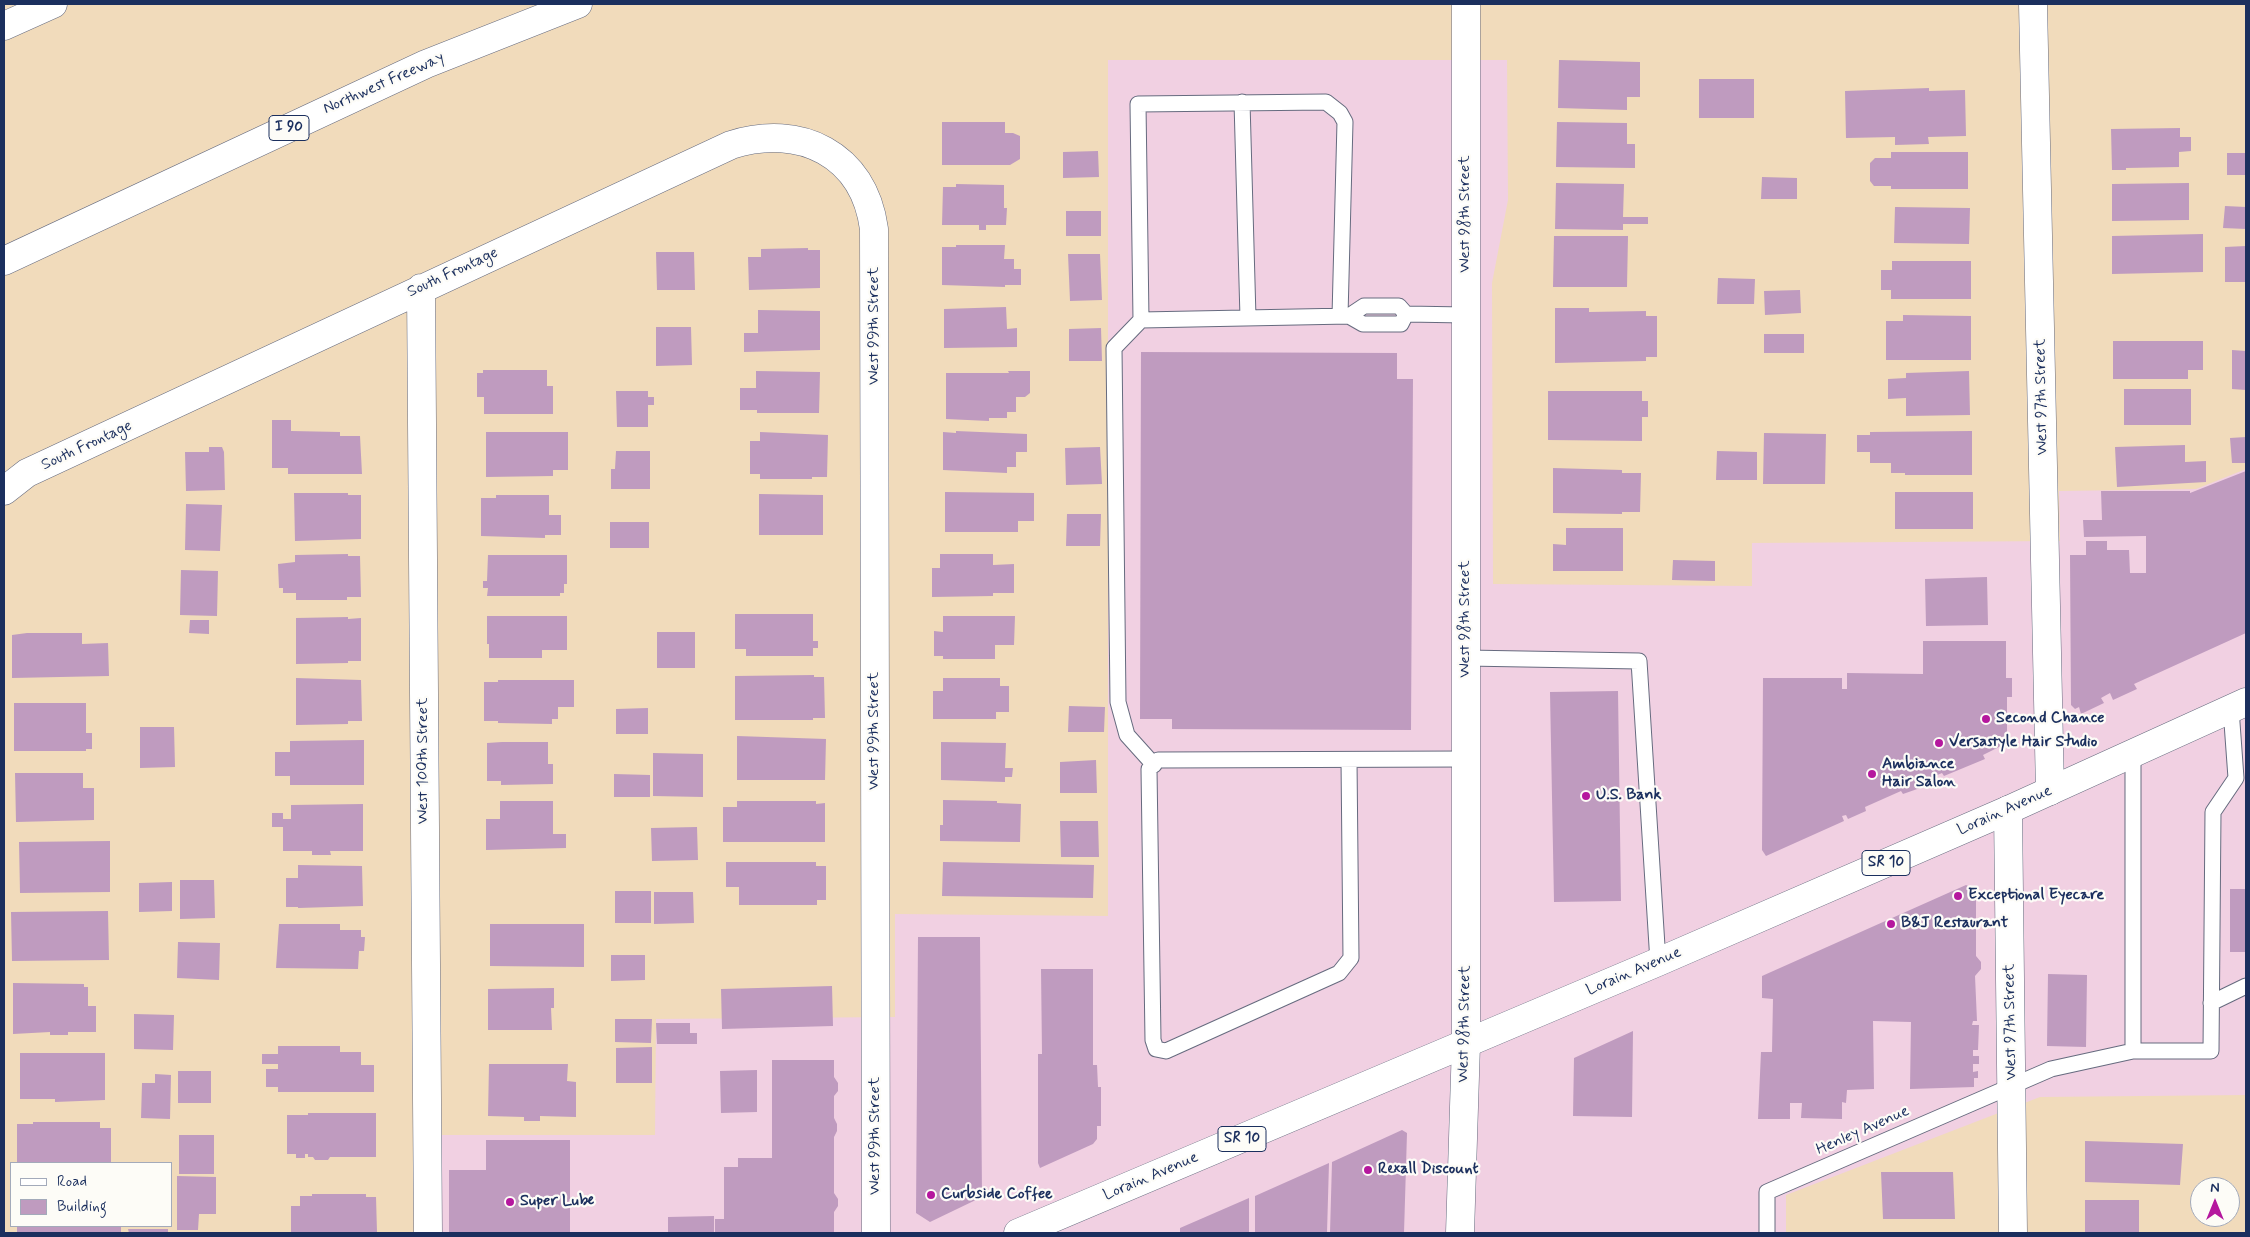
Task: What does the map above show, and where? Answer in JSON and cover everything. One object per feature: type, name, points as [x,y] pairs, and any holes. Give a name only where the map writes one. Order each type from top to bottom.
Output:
[{"type":"main road","points":[[4,26],[53,4]]},
{"type":"main road","name":"Northwest Freeway","points":[[4,260],[426,64],[578,4]]},
{"type":"main road","name":"West 98th Street","points":[[1460,1233],[1466,1044],[1466,4]]},
{"type":"main road","name":"West 97th Street","points":[[2033,4],[2050,791]]},
{"type":"main road","name":"South Frontage","points":[[4,491],[27,473],[731,145],[755,138],[780,136],[805,142],[838,160],[855,177],[864,192],[871,208],[874,229]]},
{"type":"main road","name":"West 99th Street","points":[[874,229],[876,1233]]},
{"type":"main road","name":"West 100th Street","points":[[421,288],[428,1233]]},
{"type":"main road","name":"Lorain Avenue","points":[[1018,1233],[1658,962],[2008,810],[2239,706]]},
{"type":"main road","name":"West 97th Street","points":[[2008,810],[2013,1233]]},
{"type":"lane","points":[[1242,102],[1248,318]]},
{"type":"lane","points":[[1154,765],[1127,735],[1118,702],[1114,348],[1141,320],[1138,104],[1326,102],[1340,113],[1345,122],[1345,316]]},
{"type":"lane","points":[[1141,320],[1345,316],[1363,324],[1401,324],[1406,314],[1466,314]]},
{"type":"lane","points":[[1466,658],[1639,660],[1658,962]]},
{"type":"lane","points":[[2011,1085],[2051,1069],[2133,1051],[2211,1051],[2213,812],[2236,778],[2239,706]]},
{"type":"lane","points":[[2133,753],[2133,1051]]},
{"type":"lane","points":[[1349,760],[1351,958],[1340,972],[1166,1051],[1156,1049],[1152,1040],[1149,769],[1158,760],[1466,759]]},
{"type":"lane","points":[[2211,1003],[2246,986]]},
{"type":"lane","name":"Henley Avenue","points":[[1767,1233],[1767,1192],[2011,1085]]},
{"type":"shaded area","points":[[1108,60],[1507,60],[1508,200],[1492,283],[1493,584],[1752,586],[1752,543],[2060,541],[2059,491],[2196,489],[2246,469],[2246,1095],[2040,1097],[1786,1195],[1786,1233],[440,1233],[440,1135],[655,1135],[656,1019],[895,1017],[895,914],[1108,916]]},
{"type":"building","points":[[1559,60],[1640,62],[1640,97],[1627,97],[1627,110],[1558,108]]},
{"type":"building","points":[[1699,79],[1754,79],[1754,118],[1699,118]]},
{"type":"building","points":[[1929,88],[1929,91],[1965,90],[1966,136],[1928,137],[1929,144],[1895,145],[1895,137],[1846,138],[1845,91]]},
{"type":"building","points":[[942,122],[1005,122],[1005,133],[1013,133],[1020,136],[1020,159],[1010,165],[942,165]]},
{"type":"building","points":[[1557,122],[1627,123],[1627,144],[1635,144],[1635,168],[1556,167]]},
{"type":"building","points":[[2180,128],[2180,137],[2191,137],[2191,151],[2179,152],[2179,167],[2112,170],[2111,129]]},
{"type":"building","points":[[1098,151],[1099,177],[1063,178],[1063,152]]},
{"type":"building","points":[[1891,152],[1968,152],[1968,189],[1891,189],[1891,186],[1874,186],[1870,181],[1870,163],[1875,158],[1891,158]]},
{"type":"building","points":[[2227,153],[2246,153],[2246,175],[2227,175]]},
{"type":"building","points":[[1762,177],[1797,178],[1797,199],[1761,199]]},
{"type":"building","points":[[1556,183],[1624,184],[1623,217],[1648,217],[1648,224],[1623,224],[1623,230],[1555,229]]},
{"type":"building","points":[[2189,183],[2189,220],[2112,221],[2112,184]]},
{"type":"building","points":[[956,184],[1004,185],[1004,208],[1007,208],[1006,225],[986,225],[986,230],[979,230],[979,225],[942,225],[943,187],[956,187]]},
{"type":"building","points":[[2225,206],[2246,207],[2246,229],[2223,228]]},
{"type":"building","points":[[1895,207],[1970,208],[1969,244],[1894,243]]},
{"type":"building","points":[[1066,211],[1101,211],[1101,236],[1066,236]]},
{"type":"building","points":[[2203,234],[2203,272],[2112,274],[2112,236]]},
{"type":"building","points":[[1554,236],[1628,236],[1627,287],[1553,287]]},
{"type":"building","points":[[956,245],[1005,245],[1004,259],[1014,259],[1014,269],[1021,269],[1021,285],[1005,285],[1005,287],[942,285],[942,247],[956,247]]},
{"type":"building","points":[[2246,246],[2246,282],[2225,282],[2225,247]]},
{"type":"building","points":[[808,248],[808,250],[820,250],[820,288],[749,290],[748,257],[761,257],[761,249]]},
{"type":"building","points":[[656,252],[694,252],[695,290],[657,290]]},
{"type":"building","points":[[1068,254],[1100,254],[1102,300],[1070,301]]},
{"type":"building","points":[[1892,261],[1971,261],[1971,299],[1891,299],[1891,290],[1881,290],[1881,270],[1892,270]]},
{"type":"building","points":[[1718,278],[1755,279],[1754,304],[1717,304]]},
{"type":"building","points":[[1800,290],[1801,313],[1765,315],[1764,291]]},
{"type":"building","points":[[1006,307],[1007,329],[1017,328],[1017,347],[944,348],[944,309]]},
{"type":"building","points":[[1555,308],[1589,308],[1589,312],[1646,311],[1646,316],[1657,316],[1657,357],[1646,357],[1646,361],[1555,363]]},
{"type":"building","points":[[758,310],[820,311],[820,350],[744,352],[744,333],[758,333]]},
{"type":"building","points":[[1903,315],[1971,316],[1971,360],[1886,360],[1886,321],[1903,321]]},
{"type":"building","points":[[656,327],[691,327],[692,365],[656,366]]},
{"type":"building","points":[[1101,328],[1102,361],[1069,361],[1069,329]]},
{"type":"building","points":[[1764,334],[1804,334],[1804,353],[1764,353]]},
{"type":"building","points":[[2113,341],[2203,341],[2203,370],[2188,370],[2188,379],[2113,379]]},
{"type":"building","points":[[2232,350],[2246,351],[2246,390],[2232,389]]},
{"type":"building","points":[[1141,352],[1397,353],[1397,379],[1413,379],[1411,730],[1172,729],[1172,719],[1140,719]]},
{"type":"building","points":[[483,370],[547,370],[547,386],[553,386],[553,414],[484,414],[484,397],[477,397],[477,373],[483,373]]},
{"type":"building","points":[[756,371],[820,372],[819,413],[757,413],[757,410],[740,410],[740,388],[756,388]]},
{"type":"building","points":[[1008,371],[1030,371],[1030,393],[1025,397],[1016,397],[1016,412],[1007,412],[1007,418],[989,418],[989,421],[946,419],[946,373],[1009,373]]},
{"type":"building","points":[[1969,371],[1970,415],[1906,416],[1906,398],[1888,399],[1888,379],[1906,378],[1906,373]]},
{"type":"building","points":[[2124,389],[2191,389],[2191,425],[2124,425]]},
{"type":"building","points":[[616,391],[648,391],[648,397],[654,397],[654,405],[648,405],[648,427],[617,427]]},
{"type":"building","points":[[1548,391],[1642,391],[1642,401],[1648,401],[1648,417],[1642,417],[1642,441],[1548,440]]},
{"type":"building","points":[[272,420],[291,420],[291,431],[340,432],[340,436],[360,436],[362,474],[288,474],[288,468],[272,468]]},
{"type":"building","points":[[956,431],[1027,434],[1027,452],[1016,452],[1016,467],[1007,467],[1007,473],[943,470],[943,432],[956,433]]},
{"type":"building","points":[[1972,431],[1972,475],[1905,475],[1905,473],[1891,473],[1891,463],[1870,463],[1870,452],[1857,452],[1857,435],[1870,435],[1870,432]]},
{"type":"building","points":[[486,432],[568,432],[568,470],[553,470],[553,476],[486,477]]},
{"type":"building","points":[[760,432],[828,435],[827,477],[812,477],[812,479],[760,479],[760,474],[750,474],[750,441],[760,441]]},
{"type":"building","points":[[1764,433],[1826,434],[1825,484],[1763,484]]},
{"type":"building","points":[[2246,437],[2246,463],[2232,463],[2230,438]]},
{"type":"building","points":[[2185,445],[2185,462],[2206,461],[2206,482],[2117,487],[2115,447]]},
{"type":"building","points":[[209,447],[222,447],[224,452],[225,490],[186,491],[185,452],[209,452]]},
{"type":"building","points":[[1100,447],[1102,484],[1066,485],[1065,448]]},
{"type":"building","points":[[616,451],[650,451],[650,489],[611,489],[611,469],[615,469]]},
{"type":"building","points":[[1717,451],[1757,452],[1757,480],[1716,480]]},
{"type":"building","points":[[1553,468],[1622,470],[1622,473],[1641,473],[1640,512],[1622,512],[1622,514],[1553,513]]},
{"type":"building","points":[[2246,471],[2246,633],[2134,684],[2137,689],[2113,700],[2110,693],[2101,698],[2104,703],[2081,714],[2079,707],[2075,709],[2071,705],[2070,555],[2086,555],[2086,541],[2107,541],[2107,550],[2129,550],[2130,573],[2146,573],[2146,536],[2084,537],[2083,520],[2102,520],[2101,491],[2190,491],[2190,493]]},
{"type":"building","points":[[945,492],[1034,493],[1034,521],[1018,521],[1018,532],[945,532]]},
{"type":"building","points":[[1895,492],[1973,492],[1973,529],[1895,529]]},
{"type":"building","points":[[294,493],[348,493],[348,495],[361,495],[361,539],[295,541]]},
{"type":"building","points":[[759,494],[823,495],[823,535],[759,535]]},
{"type":"building","points":[[496,495],[549,495],[549,515],[561,515],[561,535],[545,535],[545,538],[481,536],[481,498],[496,498]]},
{"type":"building","points":[[186,504],[222,505],[220,551],[185,550]]},
{"type":"building","points":[[1067,514],[1101,514],[1100,546],[1066,546]]},
{"type":"building","points":[[610,522],[649,522],[649,548],[610,548]]},
{"type":"building","points":[[1566,528],[1623,528],[1623,571],[1553,571],[1553,544],[1566,545]]},
{"type":"building","points":[[348,554],[348,556],[360,556],[361,597],[347,597],[347,600],[296,600],[296,593],[283,593],[283,588],[279,588],[278,564],[295,562],[295,555]]},
{"type":"building","points":[[940,554],[993,554],[993,565],[1014,564],[1014,593],[993,593],[993,596],[932,597],[932,568],[940,568]]},
{"type":"building","points":[[488,555],[567,555],[567,584],[564,584],[564,593],[560,593],[560,596],[487,596],[488,588],[483,588],[483,581],[487,581]]},
{"type":"building","points":[[1673,560],[1715,561],[1715,581],[1672,580]]},
{"type":"building","points":[[181,570],[218,571],[217,616],[180,615]]},
{"type":"building","points":[[1987,577],[1988,625],[1926,626],[1925,579]]},
{"type":"building","points":[[735,614],[813,614],[813,641],[818,641],[818,648],[813,648],[813,656],[746,656],[746,649],[735,649]]},
{"type":"building","points":[[487,616],[567,616],[567,650],[542,650],[542,658],[489,658]]},
{"type":"building","points":[[943,616],[1015,616],[1014,645],[995,645],[995,659],[943,659],[943,656],[934,656],[934,631],[943,632]]},
{"type":"building","points":[[348,617],[348,619],[361,618],[361,661],[296,664],[296,618]]},
{"type":"building","points":[[190,620],[209,620],[209,634],[189,633]]},
{"type":"building","points":[[657,632],[695,632],[695,668],[657,668]]},
{"type":"building","points":[[27,633],[82,633],[82,644],[108,643],[109,676],[12,678],[12,635]]},
{"type":"building","points":[[1923,641],[2006,641],[2006,678],[2012,678],[2012,697],[2007,697],[2007,743],[1983,755],[1985,759],[1944,776],[1942,773],[1921,782],[1923,787],[1903,794],[1901,791],[1865,807],[1866,811],[1848,819],[1846,815],[1842,816],[1844,821],[1766,856],[1762,850],[1763,678],[1842,678],[1842,689],[1847,689],[1847,673],[1923,674]]},
{"type":"building","points":[[814,675],[814,677],[824,677],[825,718],[813,718],[813,720],[735,720],[735,676]]},
{"type":"building","points":[[296,678],[361,680],[362,721],[348,721],[348,724],[296,725]]},
{"type":"building","points":[[943,678],[1000,678],[1000,686],[1009,686],[1009,712],[996,712],[996,719],[933,719],[933,691],[943,691]]},
{"type":"building","points":[[498,680],[574,680],[574,707],[558,707],[558,719],[552,719],[552,724],[484,721],[484,682],[498,682]]},
{"type":"building","name":"U.S. Bank","points":[[1618,691],[1621,901],[1554,902],[1550,692]]},
{"type":"building","points":[[14,703],[86,703],[86,733],[92,733],[92,749],[86,749],[86,751],[14,751]]},
{"type":"building","points":[[1069,706],[1105,707],[1104,732],[1068,732]]},
{"type":"building","points":[[648,708],[648,734],[616,734],[616,709]]},
{"type":"building","points":[[140,727],[174,727],[175,767],[140,768]]},
{"type":"building","points":[[737,736],[826,739],[825,780],[737,780]]},
{"type":"building","points":[[364,740],[364,785],[290,785],[290,776],[275,776],[275,752],[290,752],[290,741]]},
{"type":"building","points":[[548,742],[548,764],[553,764],[553,784],[501,785],[501,781],[487,781],[487,743]]},
{"type":"building","points":[[941,742],[1006,743],[1005,768],[1013,768],[1012,777],[1005,777],[1005,782],[941,780]]},
{"type":"building","points":[[653,753],[703,754],[703,797],[653,796]]},
{"type":"building","points":[[1096,760],[1097,793],[1060,793],[1060,762]]},
{"type":"building","points":[[15,773],[83,773],[83,788],[94,788],[94,820],[16,822]]},
{"type":"building","points":[[614,774],[650,775],[650,797],[614,797]]},
{"type":"building","points":[[943,800],[997,801],[997,803],[1021,804],[1020,842],[940,841],[940,825],[943,825]]},
{"type":"building","points":[[500,801],[553,801],[553,834],[566,834],[566,848],[486,850],[486,819],[500,819]]},
{"type":"building","points":[[737,801],[816,801],[816,804],[825,803],[825,842],[723,842],[723,807],[737,807]]},
{"type":"building","points":[[363,804],[363,851],[330,851],[331,855],[312,855],[312,851],[283,851],[283,827],[272,827],[272,813],[283,813],[283,819],[291,819],[291,805]]},
{"type":"building","points":[[1060,821],[1098,821],[1099,857],[1061,857]]},
{"type":"building","points":[[697,827],[698,860],[652,861],[651,828]]},
{"type":"building","points":[[110,841],[110,892],[20,893],[19,842]]},
{"type":"building","points":[[726,862],[816,862],[816,866],[826,866],[826,900],[817,900],[817,905],[739,905],[739,887],[726,887]]},
{"type":"building","points":[[943,862],[1094,865],[1093,898],[942,896]]},
{"type":"building","points":[[298,865],[362,866],[363,906],[286,907],[286,878],[298,878]]},
{"type":"building","points":[[180,880],[214,880],[215,918],[180,919]]},
{"type":"building","points":[[172,882],[172,911],[139,912],[139,883]]},
{"type":"building","points":[[1966,885],[1976,890],[1976,956],[1981,962],[1981,969],[1975,976],[1977,1021],[1973,1021],[1972,1025],[1979,1025],[1978,1050],[1973,1050],[1973,1056],[1979,1056],[1979,1064],[1973,1064],[1973,1072],[1978,1071],[1978,1078],[1974,1078],[1974,1087],[1910,1089],[1911,1022],[1873,1021],[1874,1089],[1847,1090],[1846,1103],[1842,1102],[1842,1119],[1801,1118],[1802,1103],[1790,1103],[1790,1119],[1758,1119],[1761,1052],[1772,1052],[1773,999],[1762,998],[1762,976]]},
{"type":"building","points":[[2230,889],[2246,889],[2246,952],[2230,952]]},
{"type":"building","points":[[615,891],[651,891],[651,923],[615,923]]},
{"type":"building","points":[[654,892],[693,892],[694,923],[654,924]]},
{"type":"building","points":[[108,911],[109,960],[12,961],[11,912]]},
{"type":"building","points":[[279,924],[340,924],[340,930],[361,930],[361,937],[365,937],[364,951],[359,951],[358,969],[276,968]]},
{"type":"building","points":[[490,924],[584,924],[584,967],[490,966]]},
{"type":"building","points":[[918,937],[980,937],[982,1197],[930,1222],[916,1213]]},
{"type":"building","points":[[178,942],[220,943],[219,980],[177,978]]},
{"type":"building","points":[[611,955],[645,955],[645,980],[611,981]]},
{"type":"building","points":[[1041,969],[1093,969],[1093,1065],[1097,1065],[1098,1087],[1101,1087],[1101,1126],[1097,1126],[1097,1139],[1093,1144],[1040,1168],[1038,1163],[1038,1054],[1042,1054]]},
{"type":"building","points":[[2048,974],[2087,975],[2086,1047],[2047,1046]]},
{"type":"building","points":[[13,983],[84,984],[84,987],[88,987],[88,1006],[96,1006],[96,1032],[68,1032],[68,1035],[50,1035],[50,1032],[13,1034]]},
{"type":"building","points":[[832,986],[833,1026],[722,1029],[721,989]]},
{"type":"building","points":[[554,988],[554,1008],[551,1008],[552,1030],[488,1030],[488,989]]},
{"type":"building","points":[[134,1014],[174,1015],[173,1050],[134,1049]]},
{"type":"building","points":[[615,1019],[652,1019],[651,1043],[615,1042]]},
{"type":"building","points":[[656,1023],[690,1023],[690,1033],[697,1033],[697,1044],[657,1044]]},
{"type":"building","points":[[1633,1031],[1632,1117],[1573,1116],[1574,1058]]},
{"type":"building","points":[[278,1046],[340,1046],[340,1052],[361,1052],[361,1065],[374,1065],[374,1092],[278,1092],[278,1087],[266,1087],[266,1069],[278,1069],[278,1064],[262,1064],[262,1054],[278,1054]]},
{"type":"building","points":[[652,1047],[652,1083],[616,1083],[616,1048]]},
{"type":"building","points":[[20,1053],[105,1053],[105,1100],[55,1102],[55,1099],[20,1099]]},
{"type":"building","points":[[772,1060],[834,1060],[834,1077],[838,1083],[838,1091],[834,1096],[834,1118],[837,1124],[837,1131],[834,1137],[834,1193],[838,1199],[838,1206],[834,1212],[834,1233],[715,1233],[715,1219],[724,1219],[724,1167],[738,1167],[738,1158],[772,1158]]},
{"type":"building","points":[[489,1064],[568,1064],[567,1081],[576,1082],[576,1117],[540,1116],[540,1121],[524,1121],[524,1117],[488,1116]]},
{"type":"building","points":[[757,1070],[757,1112],[721,1113],[720,1071]]},
{"type":"building","points":[[178,1071],[211,1071],[211,1103],[178,1103]]},
{"type":"building","points":[[155,1074],[171,1075],[170,1119],[141,1118],[142,1083],[155,1083]]},
{"type":"building","points":[[308,1113],[376,1113],[376,1157],[330,1157],[328,1160],[315,1160],[313,1157],[308,1157],[308,1154],[305,1154],[305,1158],[296,1158],[296,1154],[287,1154],[287,1115],[308,1115]]},
{"type":"building","points":[[33,1122],[100,1122],[100,1128],[111,1128],[111,1162],[17,1162],[17,1124],[33,1124]]},
{"type":"building","points":[[1402,1130],[1407,1133],[1404,1233],[1330,1233],[1332,1162]]},
{"type":"building","points":[[179,1135],[214,1135],[214,1174],[179,1174]]},
{"type":"building","name":"Super Lube","points":[[486,1140],[570,1140],[570,1233],[449,1233],[449,1170],[486,1170]]},
{"type":"building","points":[[2085,1141],[2183,1144],[2180,1185],[2085,1182]]},
{"type":"building","points":[[1329,1163],[1327,1233],[1255,1233],[1255,1196]]},
{"type":"building","points":[[1881,1172],[1953,1172],[1955,1219],[1883,1219]]},
{"type":"building","points":[[177,1176],[216,1177],[216,1214],[199,1214],[198,1230],[177,1230]]},
{"type":"building","points":[[312,1194],[366,1194],[366,1197],[376,1197],[377,1232],[291,1233],[291,1206],[300,1206],[300,1196],[312,1196]]},
{"type":"building","points":[[1249,1198],[1249,1233],[1180,1233],[1180,1228]]},
{"type":"building","points":[[2085,1200],[2139,1200],[2139,1233],[2085,1233]]},
{"type":"building","points":[[714,1216],[714,1233],[668,1233],[668,1217]]},
{"type":"building","points":[[17,1227],[121,1227],[121,1233],[17,1233]]},
{"type":"building","points":[[128,1229],[168,1229],[168,1233],[129,1233]]},
{"type":"place","name":"Second Chance","points":[[1986,719]]},
{"type":"place","name":"Versastyle Hair Studio","points":[[1939,743]]},
{"type":"place","name":"Ambiance Hair Salon","points":[[1872,774]]},
{"type":"place","name":"U.S. Bank","points":[[1586,796]]},
{"type":"place","name":"Exceptional Eyecare","points":[[1958,896]]},
{"type":"place","name":"B&J Restaurant","points":[[1891,924]]},
{"type":"place","name":"Rexall Discount","points":[[1368,1170]]},
{"type":"place","name":"Curbside Coffee","points":[[931,1195]]},
{"type":"place","name":"Super Lube","points":[[510,1202]]}]
